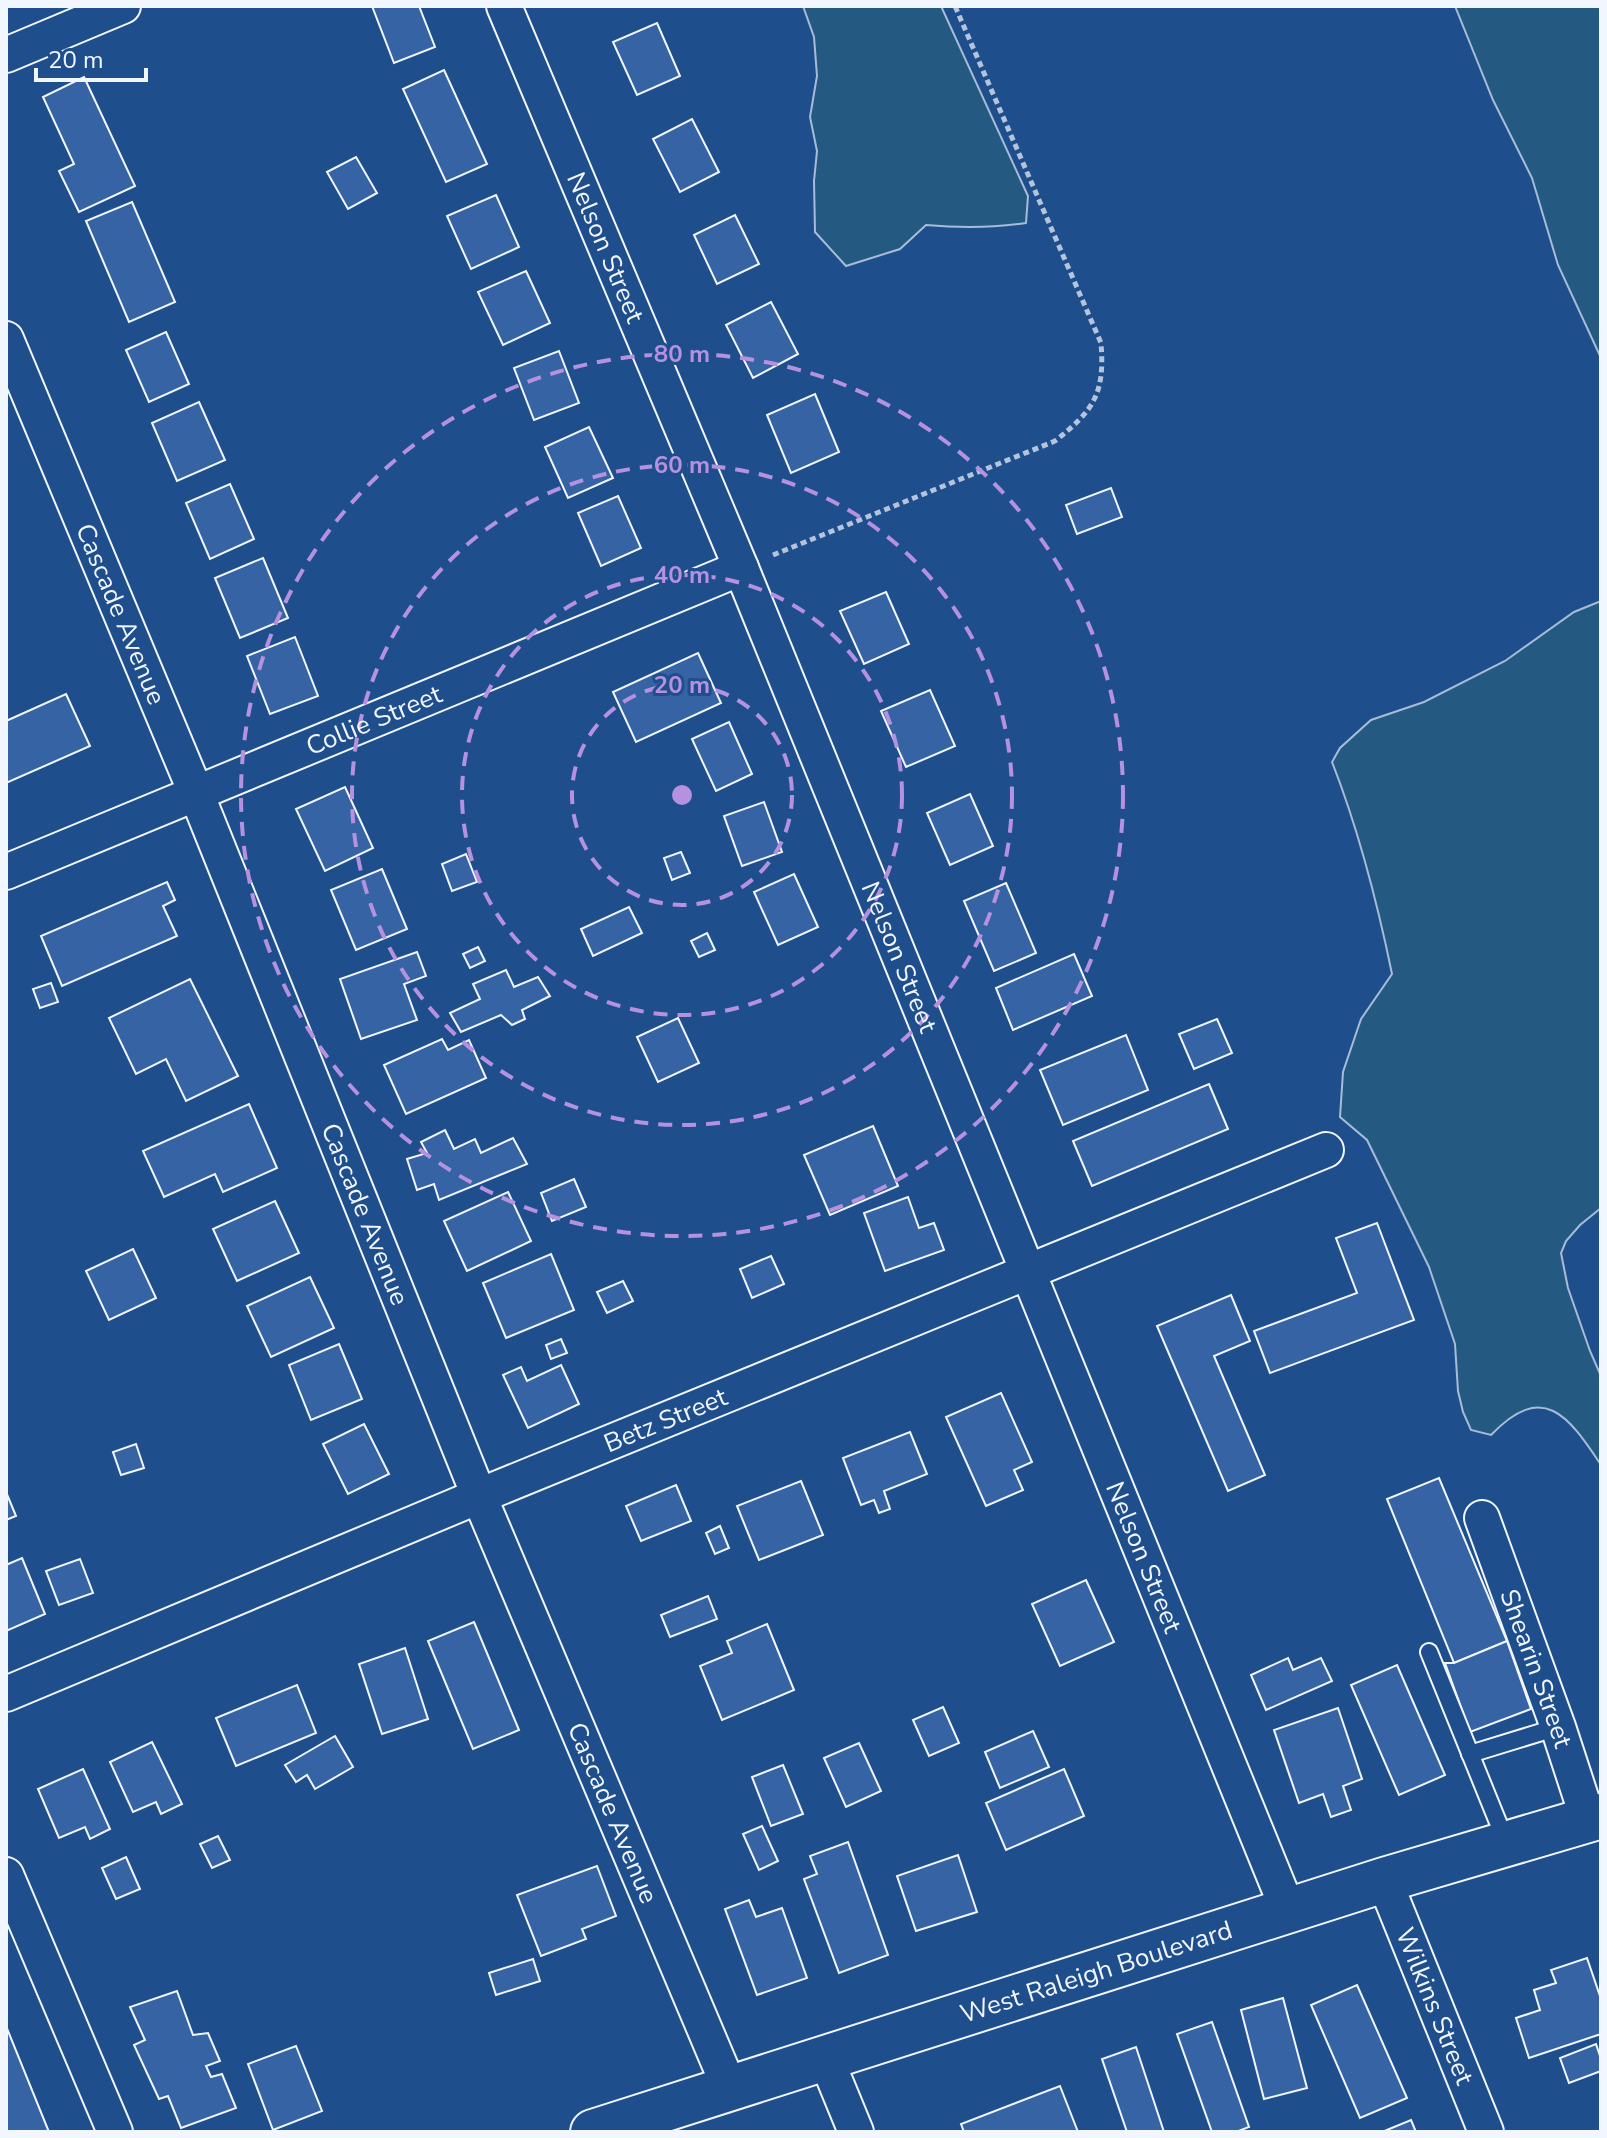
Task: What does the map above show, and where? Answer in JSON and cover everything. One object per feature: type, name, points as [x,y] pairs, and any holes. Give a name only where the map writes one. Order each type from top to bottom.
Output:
[{"type":"main road","name":"West Raleigh Boulevard","points":[[593,2132],[1288,1910],[1595,1817]]},
{"type":"street","points":[[6,55],[123,6]]},
{"type":"street","name":"Nelson Street","points":[[504,6],[741,568],[1288,1910]]},
{"type":"street","name":"Cascade Avenue","points":[[6,339],[196,793],[479,1496],[730,2089]]},
{"type":"street","name":"Collie Street","points":[[6,872],[741,568]]},
{"type":"street","name":"Betz Street","points":[[6,1694],[1027,1270],[1326,1150]]},
{"type":"street","name":"Shearin Street","points":[[1482,1518],[1558,1727],[1595,1817]]},
{"type":"street","points":[[6,1875],[115,2132]]},
{"type":"street","name":"Wilkins Street","points":[[1384,1880],[1486,2132]]},
{"type":"street","points":[[826,2059],[856,2132]]},
{"type":"lane","points":[[1429,1652],[1506,1844]]},
{"type":"lane","points":[[1470,1754],[1558,1727]]},
{"type":"path","points":[[741,568],[1055,441],[1088,411],[1098,394],[1103,366],[1101,343],[955,6]]},
{"type":"shaded area","points":[[803,6],[941,6],[1028,196],[1026,223],[976,227],[926,225],[900,249],[846,266],[815,232],[817,151],[810,117],[817,76],[814,37]]},
{"type":"shaded area","points":[[1455,6],[1601,6],[1601,358],[1558,265],[1532,178],[1493,100]]},
{"type":"shaded area","points":[[1601,601],[1601,1208],[1580,1225],[1566,1241],[1561,1253],[1568,1288],[1601,1376],[1601,1465],[1577,1432],[1553,1411],[1540,1408],[1525,1410],[1491,1435],[1471,1430],[1458,1391],[1455,1344],[1429,1267],[1367,1140],[1340,1117],[1343,1072],[1361,1019],[1392,974],[1366,866],[1332,762],[1340,748],[1371,720],[1424,702],[1505,661],[1574,612]]},
{"type":"building","points":[[372,6],[419,6],[435,47],[394,63]]},
{"type":"building","points":[[657,23],[680,76],[637,95],[613,42]]},
{"type":"building","points":[[444,70],[487,164],[446,182],[403,89]]},
{"type":"building","points":[[84,77],[135,186],[79,212],[59,171],[74,164],[43,97]]},
{"type":"building","points":[[692,119],[719,172],[680,192],[653,139]]},
{"type":"building","points":[[356,157],[377,193],[348,209],[327,172]]},
{"type":"building","points":[[496,195],[519,247],[471,269],[447,216]]},
{"type":"building","points":[[132,202],[175,302],[129,322],[86,221]]},
{"type":"building","points":[[735,215],[759,264],[717,284],[694,235]]},
{"type":"building","points":[[526,271],[550,323],[503,345],[478,292]]},
{"type":"building","points":[[771,302],[798,354],[753,378],[726,325]]},
{"type":"building","points":[[166,332],[189,384],[149,402],[126,350]]},
{"type":"building","points":[[559,351],[579,403],[534,420],[514,368]]},
{"type":"building","points":[[815,394],[839,452],[791,473],[767,415]]},
{"type":"building","points":[[199,402],[225,460],[177,481],[152,423]]},
{"type":"building","points":[[589,427],[613,478],[568,498],[545,447]]},
{"type":"building","points":[[230,484],[254,539],[210,559],[186,503]]},
{"type":"building","points":[[1111,488],[1122,517],[1077,534],[1066,505]]},
{"type":"building","points":[[618,496],[641,548],[601,566],[578,513]]},
{"type":"building","points":[[263,558],[288,618],[240,638],[215,578]]},
{"type":"building","points":[[886,592],[909,644],[864,664],[840,611]]},
{"type":"building","points":[[295,637],[318,696],[270,714],[247,656]]},
{"type":"building","points":[[698,653],[721,703],[636,742],[613,692]]},
{"type":"building","points":[[930,690],[955,746],[906,767],[881,711]]},
{"type":"building","points":[[66,694],[90,746],[6,783],[6,721]]},
{"type":"building","points":[[729,722],[752,774],[716,791],[692,739]]},
{"type":"building","points":[[345,787],[373,848],[325,871],[296,809]]},
{"type":"building","points":[[970,794],[993,846],[950,865],[927,813]]},
{"type":"building","points":[[764,802],[782,852],[742,866],[724,816]]},
{"type":"building","points":[[681,852],[690,873],[672,880],[664,858]]},
{"type":"building","points":[[466,854],[477,882],[452,891],[442,864]]},
{"type":"building","points":[[382,869],[407,929],[356,950],[331,890]]},
{"type":"building","points":[[794,874],[818,927],[778,945],[754,892]]},
{"type":"building","points":[[167,882],[175,900],[163,906],[177,936],[62,986],[41,936]]},
{"type":"building","points":[[1006,883],[1036,953],[994,971],[964,901]]},
{"type":"building","points":[[629,907],[642,933],[593,956],[581,929]]},
{"type":"building","points":[[707,933],[715,950],[699,957],[691,941]]},
{"type":"building","points":[[478,947],[485,961],[470,968],[463,954]]},
{"type":"building","points":[[417,952],[426,976],[404,984],[417,1020],[361,1039],[340,979]]},
{"type":"building","points":[[1074,954],[1092,996],[1013,1030],[996,988]]},
{"type":"building","points":[[506,970],[514,987],[538,977],[550,996],[522,1010],[525,1019],[512,1025],[501,1015],[461,1032],[450,1013],[480,999],[473,984]]},
{"type":"building","points":[[190,979],[238,1076],[186,1101],[166,1059],[136,1074],[109,1018]]},
{"type":"building","points":[[51,983],[58,1002],[40,1008],[33,989]]},
{"type":"building","points":[[678,1018],[699,1063],[658,1082],[637,1037]]},
{"type":"building","points":[[1217,1019],[1232,1053],[1194,1069],[1179,1034]]},
{"type":"building","points":[[1126,1035],[1148,1090],[1063,1125],[1040,1070]]},
{"type":"building","points":[[442,1039],[448,1050],[469,1040],[486,1078],[406,1114],[384,1065]]},
{"type":"building","points":[[1209,1084],[1228,1129],[1092,1186],[1073,1141]]},
{"type":"building","points":[[249,1104],[277,1168],[223,1192],[215,1174],[164,1197],[143,1151]]},
{"type":"building","points":[[873,1126],[898,1186],[830,1215],[804,1155]]},
{"type":"building","points":[[445,1130],[454,1149],[475,1139],[481,1153],[513,1138],[527,1164],[439,1200],[434,1184],[417,1190],[407,1159],[427,1153],[421,1142]]},
{"type":"building","points":[[574,1179],[586,1207],[552,1221],[541,1193]]},
{"type":"building","points":[[508,1192],[531,1241],[467,1271],[444,1221]]},
{"type":"building","points":[[908,1197],[919,1228],[934,1223],[944,1250],[885,1271],[864,1213]]},
{"type":"building","points":[[275,1201],[299,1253],[237,1281],[213,1229]]},
{"type":"building","points":[[1377,1223],[1414,1320],[1270,1373],[1254,1331],[1357,1293],[1336,1238]]},
{"type":"building","points":[[133,1249],[156,1298],[109,1320],[86,1271]]},
{"type":"building","points":[[551,1254],[574,1310],[506,1338],[483,1283]]},
{"type":"building","points":[[771,1256],[784,1284],[752,1298],[740,1269]]},
{"type":"building","points":[[310,1277],[334,1328],[271,1357],[247,1306]]},
{"type":"building","points":[[623,1281],[633,1301],[607,1313],[597,1292]]},
{"type":"building","points":[[1231,1295],[1250,1341],[1214,1356],[1265,1475],[1228,1491],[1157,1326]]},
{"type":"building","points":[[561,1339],[567,1353],[551,1359],[546,1345]]},
{"type":"building","points":[[339,1344],[362,1399],[311,1420],[289,1365]]},
{"type":"building","points":[[561,1365],[579,1404],[528,1428],[503,1375],[521,1367],[527,1381]]},
{"type":"building","points":[[1001,1393],[1032,1462],[1014,1470],[1023,1490],[986,1506],[946,1417]]},
{"type":"building","points":[[364,1424],[389,1474],[348,1494],[323,1444]]},
{"type":"building","points":[[910,1432],[927,1474],[884,1491],[890,1509],[879,1513],[874,1500],[861,1505],[843,1458]]},
{"type":"building","points":[[136,1444],[144,1468],[121,1475],[113,1452]]},
{"type":"building","points":[[1439,1478],[1507,1641],[1454,1663],[1387,1499]]},
{"type":"building","points":[[801,1481],[823,1535],[759,1560],[737,1506]]},
{"type":"building","points":[[676,1485],[691,1521],[641,1541],[626,1506]]},
{"type":"building","points":[[6,1492],[16,1516],[6,1520]]},
{"type":"building","points":[[720,1526],[729,1548],[715,1554],[706,1533]]},
{"type":"building","points":[[22,1558],[45,1614],[6,1631],[6,1565]]},
{"type":"building","points":[[80,1559],[93,1593],[59,1605],[46,1571]]},
{"type":"building","points":[[1086,1580],[1114,1642],[1060,1666],[1032,1604]]},
{"type":"building","points":[[708,1596],[717,1619],[670,1637],[661,1615]]},
{"type":"building","points":[[474,1622],[519,1730],[473,1749],[428,1641]]},
{"type":"building","points":[[767,1624],[794,1690],[722,1720],[700,1666],[732,1653],[727,1641]]},
{"type":"building","points":[[1507,1641],[1531,1709],[1470,1732],[1445,1663],[1454,1663]]},
{"type":"building","points":[[405,1648],[428,1719],[382,1734],[359,1664]]},
{"type":"building","points":[[1288,1658],[1293,1670],[1321,1658],[1332,1681],[1266,1710],[1251,1675]]},
{"type":"building","points":[[1397,1665],[1445,1775],[1399,1795],[1351,1685]]},
{"type":"building","points":[[297,1685],[316,1733],[236,1766],[216,1718]]},
{"type":"building","points":[[943,1707],[959,1743],[929,1756],[913,1720]]},
{"type":"building","points":[[1338,1708],[1362,1779],[1343,1786],[1351,1810],[1331,1817],[1323,1794],[1299,1803],[1274,1730]]},
{"type":"building","points":[[1033,1731],[1049,1767],[1000,1788],[985,1752]]},
{"type":"building","points":[[335,1736],[353,1767],[315,1789],[307,1775],[296,1782],[285,1765]]},
{"type":"building","points":[[152,1742],[182,1804],[161,1814],[156,1802],[133,1812],[110,1762]]},
{"type":"building","points":[[859,1743],[881,1791],[846,1807],[824,1758]]},
{"type":"building","points":[[783,1765],[803,1814],[771,1826],[752,1777]]},
{"type":"building","points":[[83,1769],[110,1829],[90,1839],[85,1827],[59,1838],[38,1789]]},
{"type":"building","points":[[1064,1769],[1084,1816],[1006,1850],[986,1803]]},
{"type":"building","points":[[762,1826],[778,1861],[759,1870],[743,1834]]},
{"type":"building","points":[[218,1836],[230,1860],[212,1868],[200,1844]]},
{"type":"building","points":[[848,1842],[888,1955],[839,1973],[804,1879],[817,1874],[810,1856]]},
{"type":"building","points":[[958,1855],[977,1912],[916,1931],[897,1876]]},
{"type":"building","points":[[126,1857],[140,1889],[116,1899],[102,1868]]},
{"type":"building","points":[[597,1866],[616,1916],[582,1929],[586,1939],[541,1956],[517,1895]]},
{"type":"building","points":[[749,1900],[756,1917],[782,1908],[807,1978],[757,1995],[725,1909]]},
{"type":"building","points":[[1587,1958],[1601,1999],[1601,2034],[1529,2058],[1516,2018],[1540,2010],[1534,1990],[1556,1983],[1551,1970]]},
{"type":"building","points":[[533,1959],[540,1981],[496,1995],[489,1973]]},
{"type":"building","points":[[1357,1985],[1407,2098],[1360,2118],[1311,2005]]},
{"type":"building","points":[[177,1991],[193,2035],[208,2033],[220,2061],[206,2066],[211,2077],[222,2074],[236,2108],[181,2128],[168,2096],[159,2099],[134,2045],[145,2040],[130,2007]]},
{"type":"building","points":[[1283,1998],[1307,2088],[1264,2099],[1241,2010]]},
{"type":"building","points":[[1212,2022],[1249,2127],[1236,2132],[1212,2132],[1177,2034]]},
{"type":"building","points":[[6,2026],[49,2132],[6,2132]]},
{"type":"building","points":[[1596,2044],[1601,2071],[1569,2083],[1560,2058]]},
{"type":"building","points":[[296,2046],[322,2111],[273,2130],[248,2064]]},
{"type":"building","points":[[1136,2047],[1164,2132],[1127,2132],[1102,2059]]},
{"type":"building","points":[[1060,2086],[1078,2132],[964,2132],[961,2124]]},
{"type":"building","points":[[1411,2120],[1416,2132],[1382,2132]]}]
